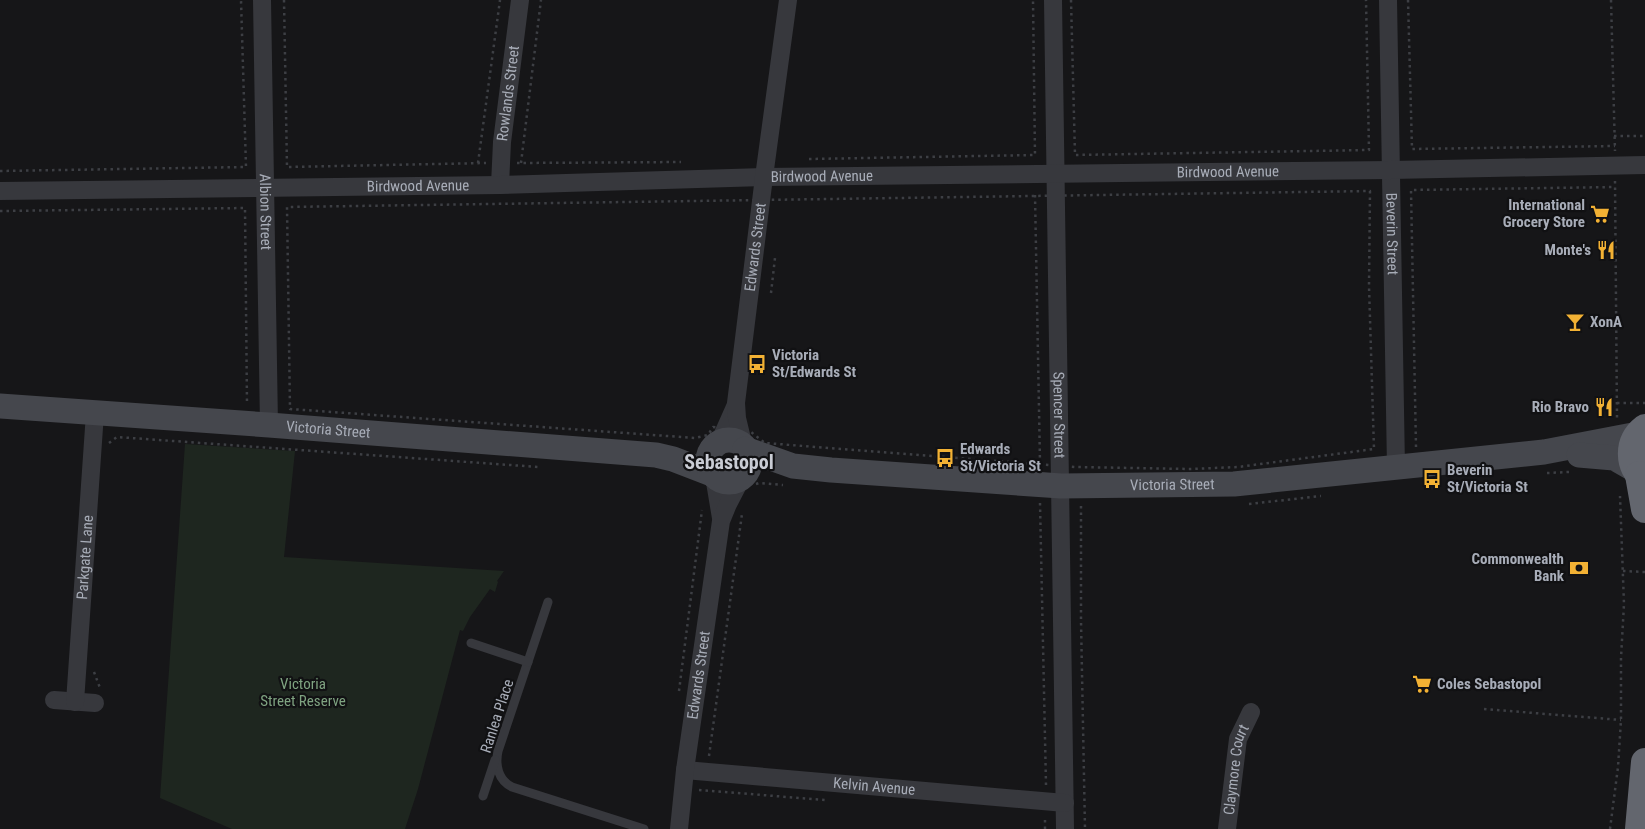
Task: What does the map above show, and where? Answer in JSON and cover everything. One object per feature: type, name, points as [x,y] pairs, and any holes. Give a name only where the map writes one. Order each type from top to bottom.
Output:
[{"type":"highway","points":[[1636,430],[1631,455],[1635,479],[1645,509]]},
{"type":"highway","points":[[1639,829],[1645,762]]},
{"type":"street","name":"Albion Street","points":[[262,0],[269,425]]},
{"type":"street","name":"Rowlands Street","points":[[500,185],[500,163],[520,0]]},
{"type":"street","name":"Edwards Street","points":[[746,442],[736,418],[736,403],[788,0]]},
{"type":"street","name":"Spencer Street","points":[[1053,0],[1065,829]]},
{"type":"street","name":"Beverin Street","points":[[1388,0],[1396,468]]},
{"type":"street","name":"Birdwood Avenue","points":[[0,192],[500,185],[764,177],[1391,170],[1645,165]]},
{"type":"street","name":"Edwards Street","points":[[718,444],[736,403]]},
{"type":"street","name":"Victoria Street","points":[[0,406],[656,455],[683,453],[718,444]]},
{"type":"street","name":"Parkgate Lane","points":[[75,702],[95,413]]},
{"type":"street","name":"Victoria Street","points":[[749,481],[782,468],[801,467],[1061,486],[1234,484],[1544,452],[1636,430]]},
{"type":"street","points":[[731,441],[746,442],[750,464],[749,481],[737,480],[728,482],[719,480],[713,475],[708,465],[708,458],[718,444],[731,441]]},
{"type":"street","name":"Victoria Street","points":[[746,442],[784,463],[801,467]]},
{"type":"street","name":"Victoria Street","points":[[1544,452],[1610,458],[1622,461],[1635,479]]},
{"type":"street","name":"Victoria Street","points":[[656,455],[673,459],[713,475]]},
{"type":"street","name":"Edwards Street","points":[[713,475],[721,521]]},
{"type":"street","name":"Edwards Street","points":[[679,829],[685,770],[721,521],[728,504],[749,481]]},
{"type":"street","points":[[54,700],[75,702],[98,697]]},
{"type":"street","name":"Claymore Court","points":[[1228,829],[1236,747],[1239,734],[1251,712]]},
{"type":"street","name":"Kelvin Avenue","points":[[685,770],[1065,803]]},
{"type":"lane","name":"Ranlea Place","points":[[548,602],[498,752],[497,768],[509,786],[644,829]]},
{"type":"lane","points":[[471,643],[528,662]]},
{"type":"lane","points":[[483,796],[498,752]]},
{"type":"path","points":[[0,171],[246,167],[241,0]]},
{"type":"path","points":[[284,0],[287,167],[521,162],[687,162]]},
{"type":"path","points":[[478,163],[500,0]]},
{"type":"path","points":[[521,162],[541,0]]},
{"type":"path","points":[[802,159],[1035,155],[1032,0]]},
{"type":"path","points":[[1071,0],[1075,155],[1369,150],[1366,0]]},
{"type":"path","points":[[1408,0],[1412,149],[1614,146],[1611,0]]},
{"type":"path","points":[[1614,136],[1645,136]]},
{"type":"path","points":[[1416,447],[1411,190],[1615,187],[1618,403],[1636,430]]},
{"type":"path","points":[[290,409],[287,207],[1370,191],[1369,286],[1374,449]]},
{"type":"path","points":[[746,442],[751,432],[765,443],[1040,463],[1035,195]]},
{"type":"path","points":[[0,211],[245,208],[247,405]]},
{"type":"path","points":[[771,293],[775,258]]},
{"type":"path","points":[[1618,403],[1645,403]]},
{"type":"path","points":[[108,444],[117,437],[538,467]]},
{"type":"path","points":[[1610,829],[1618,767],[1621,720],[1623,572],[1635,479]]},
{"type":"path","points":[[678,695],[703,503]]},
{"type":"path","points":[[1041,504],[1045,829]]},
{"type":"path","points":[[1080,506],[1085,829]]},
{"type":"path","points":[[708,762],[742,512]]},
{"type":"path","points":[[1623,572],[1645,572]]},
{"type":"path","points":[[92,666],[98,697]]},
{"type":"path","points":[[1484,709],[1621,720]]},
{"type":"green space","name":"Victoria Street Reserve","points":[[185,444],[295,451],[284,557],[504,571],[497,581],[495,592],[490,589],[470,617],[463,631],[460,630],[418,789],[405,829],[232,829],[160,798]]},
{"type":"place","name":"International Grocery Store","points":[[1600,214]]},
{"type":"place","name":"Monte's","points":[[1606,250]]},
{"type":"place","name":"XonA","points":[[1575,322]]},
{"type":"place","name":"Victoria St/Edwards St","points":[[757,364]]},
{"type":"place","name":"Rio Bravo","points":[[1604,407]]},
{"type":"place","name":"Edwards St/Victoria St","points":[[945,458]]},
{"type":"place","name":"Beverin St/Victoria St","points":[[1432,479]]},
{"type":"place","name":"Commonwealth Bank","points":[[1579,568]]},
{"type":"place","name":"Coles Sebastopol","points":[[1422,684]]},
{"type":"district","name":"Sebastopol","points":[[729,462]]}]
